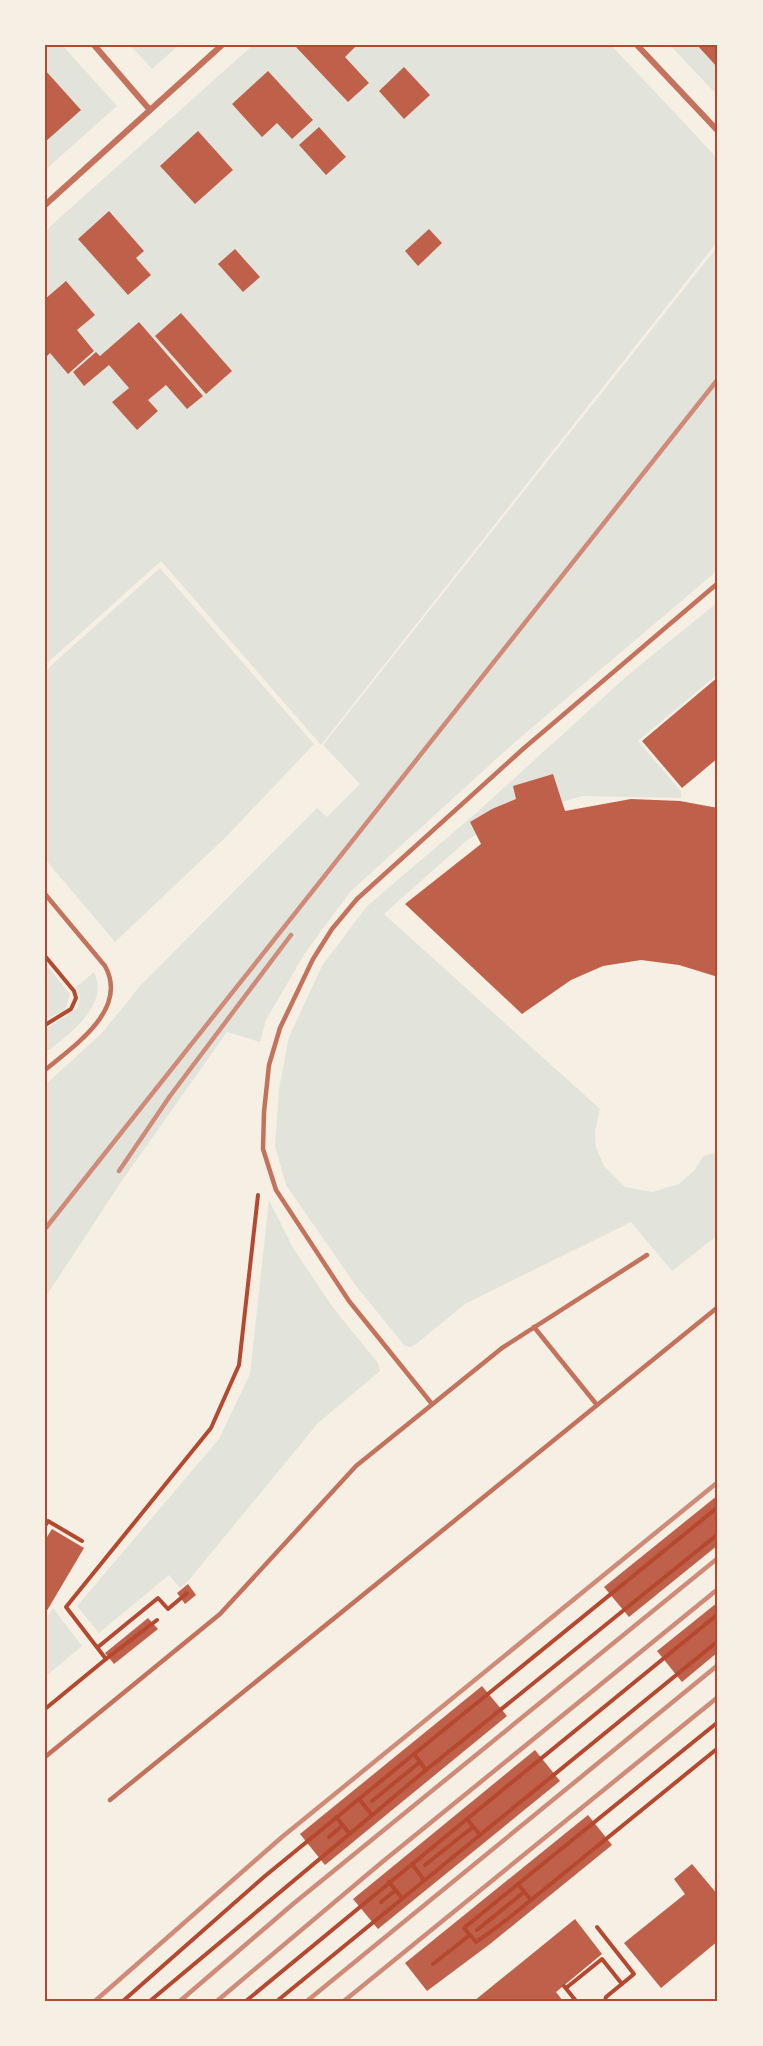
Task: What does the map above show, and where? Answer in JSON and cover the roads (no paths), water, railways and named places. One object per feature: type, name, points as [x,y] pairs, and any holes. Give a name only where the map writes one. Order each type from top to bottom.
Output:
[{"type":"street","points":[[93,45],[150,111]]},
{"type":"street","points":[[45,205],[222,45]]},
{"type":"street","points":[[637,45],[718,131]]},
{"type":"lane","points":[[432,1404],[350,1301],[276,1190],[263,1149],[269,1065],[280,1028],[313,959],[332,929],[357,899],[532,741],[718,584]]},
{"type":"lane","points":[[45,894],[105,966],[112,978],[113,990],[110,1003],[96,1023],[45,1070]]},
{"type":"lane","points":[[45,1757],[220,1614],[356,1466],[502,1348],[647,1254]]},
{"type":"lane","points":[[110,1800],[718,1308]]},
{"type":"lane","points":[[534,1327],[597,1405]]},
{"type":"railway","points":[[45,1229],[718,379]]},
{"type":"railway","points":[[119,1171],[170,1096],[291,935]]},
{"type":"railway","points":[[95,2001],[282,1837],[718,1482]]},
{"type":"railway","points":[[180,2001],[293,1904],[718,1558]]},
{"type":"railway","points":[[217,2001],[381,1863],[718,1589]]},
{"type":"railway","points":[[307,2001],[718,1665]]},
{"type":"railway","points":[[344,2001],[718,1697]]}]
